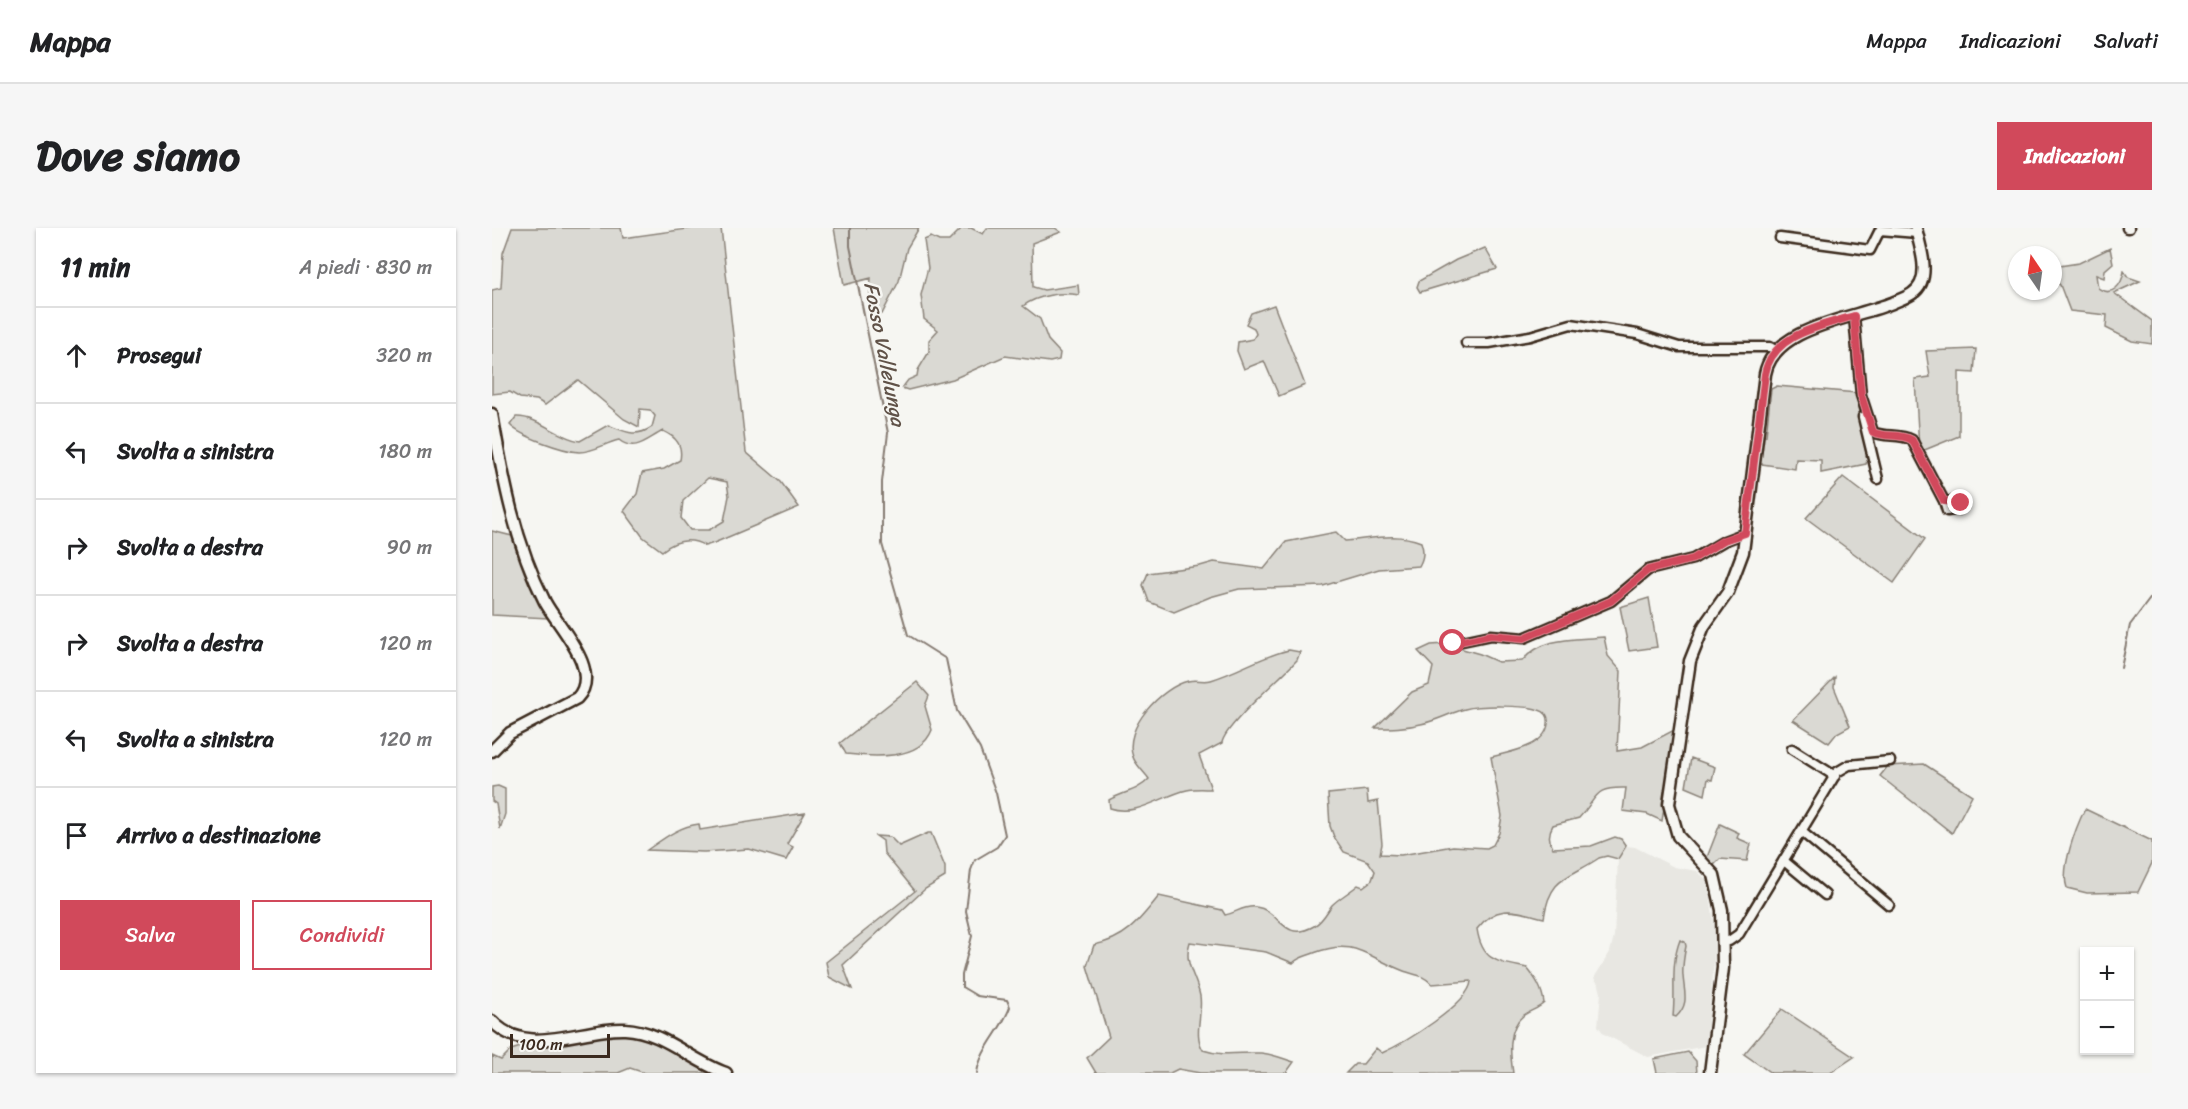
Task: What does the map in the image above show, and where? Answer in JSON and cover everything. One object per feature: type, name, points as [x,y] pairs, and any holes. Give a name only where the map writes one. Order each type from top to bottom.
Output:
[{"type":"street","points":[[1710,1073],[1724,941],[1716,879],[1708,865],[1678,836],[1669,804],[1690,661],[1699,633],[1728,592],[1737,572],[1745,533],[1766,368],[1775,350],[1806,331],[1903,298],[1917,289],[1924,270],[1917,230],[1880,230],[1870,250],[1780,238]]},
{"type":"street","points":[[1854,316],[1867,441],[1878,479]]},
{"type":"street","points":[[1466,343],[1510,340],[1571,324],[1637,334],[1679,347],[1770,347],[1775,350]]},
{"type":"street","points":[[1861,395],[1873,432],[1880,435],[1904,436],[1912,440],[1944,501]]},
{"type":"street","points":[[492,414],[506,497],[515,526],[537,585],[582,663],[587,678],[583,692],[578,698],[510,733],[492,751]]},
{"type":"street","points":[[1453,643],[1491,635],[1524,638],[1611,601],[1648,570],[1693,559],[1724,540],[1745,533]]},
{"type":"street","points":[[1792,749],[1835,776]]},
{"type":"street","points":[[1724,941],[1729,941],[1739,934],[1841,768],[1849,765],[1890,761]]},
{"type":"street","points":[[1802,832],[1888,905]]},
{"type":"street","points":[[1784,861],[1825,895]]},
{"type":"street","points":[[492,1021],[512,1035],[535,1041],[622,1029],[640,1031],[652,1034],[697,1060],[726,1073]]},
{"type":"shaded area","points":[[512,228],[621,228],[623,238],[694,228],[721,228],[746,452],[781,482],[799,507],[705,546],[694,541],[683,541],[662,551],[643,537],[624,511],[637,494],[642,473],[664,469],[680,460],[678,442],[672,436],[663,431],[636,445],[625,444],[619,440],[590,451],[579,452],[542,442],[523,434],[510,425],[516,417],[524,418],[580,441],[608,425],[630,433],[646,430],[652,427],[655,416],[650,410],[640,409],[639,427],[624,419],[578,380],[545,405],[537,400],[520,398],[510,392],[492,394],[492,290],[501,288],[503,253]],"holes":[[[708,478],[727,482],[729,496],[724,521],[709,530],[690,530],[681,518],[683,501]]]},
{"type":"shaded area","points":[[834,228],[919,228],[907,248],[899,281],[882,314],[876,315],[869,310],[871,278],[844,285]]},
{"type":"shaded area","points":[[962,228],[971,228],[983,234],[987,228],[1055,228],[1061,232],[1032,243],[1033,287],[1044,290],[1078,285],[1079,295],[1050,295],[1023,306],[1040,319],[1048,340],[1060,353],[1059,360],[1050,362],[1005,356],[953,379],[908,390],[902,388],[908,380],[917,376],[929,352],[929,340],[938,330],[924,319],[921,295],[928,268],[924,240],[931,237],[939,241],[949,241]]},
{"type":"shaded area","points":[[1485,248],[1497,269],[1420,292],[1417,287],[1419,281],[1456,260]]},
{"type":"shaded area","points":[[2110,248],[2113,263],[2105,270],[2104,278],[2096,275],[2098,288],[2103,291],[2112,291],[2119,285],[2124,271],[2128,277],[2140,281],[2114,293],[2152,321],[2152,344],[2132,341],[2106,328],[2107,315],[2070,311],[2062,290],[2062,266],[2079,263]]},
{"type":"shaded area","points":[[1274,305],[1305,385],[1279,396],[1264,361],[1244,369],[1237,351],[1238,342],[1253,339],[1256,334],[1254,328],[1246,324],[1251,313]]},
{"type":"shaded area","points":[[1976,349],[1974,373],[1959,372],[1959,436],[1922,451],[1919,448],[1915,379],[1930,377],[1926,351]]},
{"type":"shaded area","points":[[1777,386],[1857,393],[1866,464],[1821,473],[1821,460],[1796,459],[1795,469],[1762,464],[1756,467],[1760,436],[1766,436],[1771,389]]},
{"type":"shaded area","points":[[1843,477],[1925,539],[1894,583],[1806,518]]},
{"type":"shaded area","points":[[492,531],[516,537],[548,618],[492,615]]},
{"type":"shaded area","points":[[1336,532],[1345,541],[1393,537],[1412,539],[1421,542],[1422,560],[1419,566],[1379,569],[1323,586],[1239,589],[1210,597],[1174,612],[1149,602],[1143,585],[1148,573],[1214,562],[1264,569],[1286,542]]},
{"type":"shaded area","points":[[1649,598],[1657,647],[1629,651],[1620,607]]},
{"type":"shaded area","points":[[1604,637],[1608,656],[1621,671],[1617,751],[1642,747],[1676,729],[1662,821],[1647,814],[1623,811],[1626,788],[1607,789],[1601,792],[1579,818],[1553,825],[1549,839],[1553,848],[1591,846],[1615,837],[1621,839],[1626,846],[1618,859],[1607,856],[1599,858],[1562,880],[1551,894],[1544,918],[1515,912],[1499,912],[1484,921],[1477,929],[1479,940],[1487,954],[1500,962],[1527,968],[1538,984],[1543,998],[1544,1003],[1524,1015],[1512,1034],[1513,1073],[1346,1073],[1355,1064],[1363,1064],[1376,1048],[1382,1053],[1448,1012],[1468,990],[1471,981],[1432,984],[1420,976],[1349,948],[1327,949],[1293,963],[1266,952],[1190,942],[1188,956],[1200,996],[1198,1031],[1203,1050],[1225,1054],[1261,1053],[1294,1062],[1286,1073],[1200,1073],[1178,1069],[1170,1073],[1096,1073],[1087,1058],[1109,1037],[1087,966],[1094,945],[1124,933],[1139,920],[1159,896],[1222,910],[1225,915],[1248,907],[1264,909],[1288,929],[1295,931],[1314,926],[1332,905],[1358,885],[1363,887],[1372,880],[1375,871],[1368,861],[1344,852],[1334,837],[1330,826],[1328,794],[1367,790],[1368,803],[1378,801],[1382,844],[1380,854],[1401,855],[1453,846],[1487,848],[1493,845],[1499,833],[1502,816],[1491,757],[1534,743],[1545,732],[1548,724],[1547,717],[1544,712],[1533,708],[1481,707],[1465,709],[1415,725],[1375,728],[1412,692],[1429,685],[1433,667],[1418,651],[1431,645],[1445,644],[1498,662],[1522,661],[1539,647],[1549,643]]},
{"type":"shaded area","points":[[1289,650],[1300,652],[1297,660],[1243,713],[1225,735],[1222,743],[1199,755],[1211,789],[1187,790],[1130,810],[1110,808],[1109,800],[1135,789],[1149,779],[1134,760],[1131,746],[1133,734],[1139,722],[1156,700],[1167,691],[1191,680],[1211,680]]},
{"type":"shaded area","points":[[1835,677],[1834,687],[1850,726],[1837,733],[1829,743],[1793,720]]},
{"type":"shaded area","points":[[917,682],[929,696],[925,706],[932,730],[926,740],[907,752],[895,755],[846,754],[840,743]]},
{"type":"shaded area","points":[[1691,758],[1715,767],[1712,780],[1708,779],[1705,795],[1686,787]]},
{"type":"shaded area","points":[[1924,764],[1972,795],[1952,833],[1880,776],[1888,766]]},
{"type":"shaded area","points":[[498,786],[505,789],[505,814],[500,829],[496,804],[492,801],[492,787]]},
{"type":"shaded area","points":[[2085,809],[2152,841],[2152,863],[2138,892],[2087,893],[2067,888],[2065,880],[2067,859]]},
{"type":"shaded area","points":[[805,813],[787,844],[793,847],[786,860],[749,849],[704,852],[647,850],[672,834],[692,825],[699,824],[700,830]]},
{"type":"shaded area","points":[[1720,824],[1739,833],[1737,838],[1751,844],[1747,861],[1720,859],[1714,865],[1706,860]]},
{"type":"shaded area","points":[[931,833],[945,867],[945,877],[925,889],[843,965],[852,989],[829,977],[826,962],[915,891],[884,853],[883,841],[876,836],[890,837],[899,846]]},
{"type":"shaded area","points":[[1626,846],[1635,847],[1674,867],[1697,871],[1709,882],[1716,943],[1706,1046],[1648,1057],[1604,1034],[1598,1026],[1601,993],[1594,978],[1610,952],[1614,936],[1618,859]]},
{"type":"shaded area","points":[[1680,940],[1685,942],[1686,946],[1683,968],[1685,1003],[1676,1017],[1673,1016],[1674,968]]},
{"type":"shaded area","points":[[1782,1009],[1854,1057],[1830,1073],[1771,1073],[1744,1054]]},
{"type":"shaded area","points":[[629,1032],[667,1045],[715,1073],[645,1073],[630,1068],[618,1073],[492,1073],[492,1056],[501,1060],[511,1050],[527,1045],[569,1037]]},
{"type":"shaded area","points":[[1688,1052],[1696,1061],[1697,1073],[1657,1073],[1654,1059]]},
{"type":"waterway","name":"Fosso Vallelunga","points":[[850,228],[850,246],[888,433],[882,482],[882,544],[908,635],[946,659],[957,711],[980,749],[996,793],[1005,835],[997,847],[975,860],[971,870],[966,911],[972,936],[962,975],[962,987],[977,996],[1007,1000],[1010,1007],[982,1056],[977,1073]]},
{"type":"waterway","points":[[2121,668],[2130,625],[2152,596]]},
{"type":"route","points":[[1453,643],[1491,635],[1524,638],[1611,601],[1642,574],[1656,566],[1693,559],[1724,540],[1745,533],[1765,374],[1775,350],[1787,340],[1806,331],[1854,316],[1861,395],[1873,432],[1880,435],[1904,436],[1912,440],[1944,501],[1961,503]]}]
